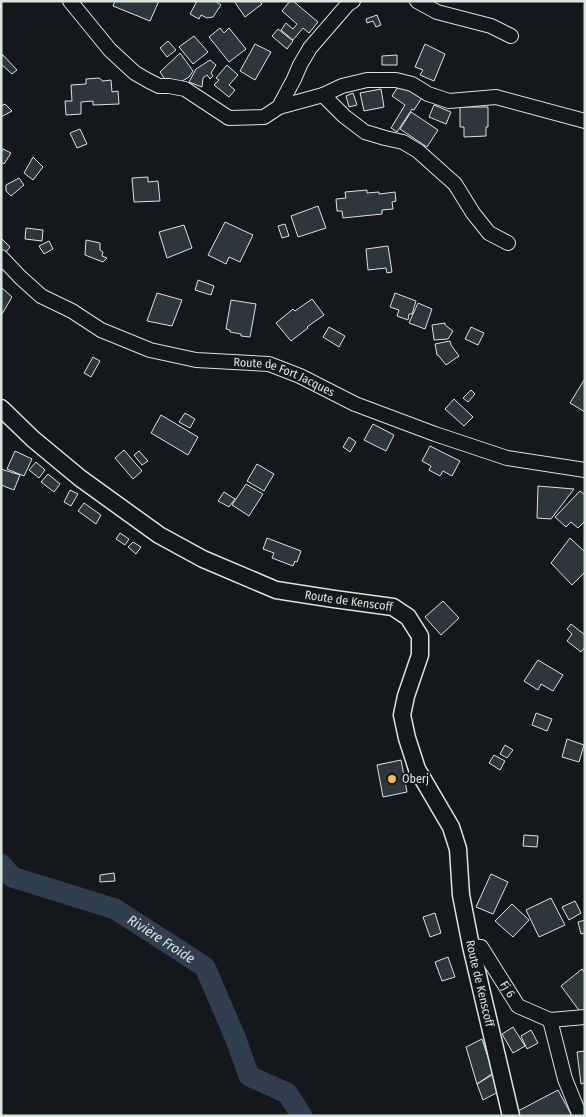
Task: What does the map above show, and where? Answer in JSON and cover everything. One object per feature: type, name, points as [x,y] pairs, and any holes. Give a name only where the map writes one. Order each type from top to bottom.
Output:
[{"type":"main road","name":"Route de Kenscoff","points":[[1,408],[33,439],[80,478],[159,535],[203,559],[276,590],[334,600],[393,607],[408,617],[420,636],[420,656],[406,696],[402,715],[417,768],[451,827],[458,848],[461,894],[471,946],[510,1116]]},
{"type":"street","points":[[70,1],[110,50],[135,73],[160,86],[184,89],[229,118],[264,117],[279,107],[323,95],[342,86],[366,80],[396,80],[412,84],[428,94],[449,101],[496,98],[585,120]]},
{"type":"street","points":[[279,107],[310,48],[348,4],[353,1]]},
{"type":"street","points":[[417,1],[437,12],[490,26],[511,36]]},
{"type":"street","points":[[323,95],[344,116],[365,132],[403,142],[418,151],[455,184],[473,213],[489,233],[508,243]]},
{"type":"street","name":"Route de Fort Jacques","points":[[1,257],[41,296],[72,311],[101,330],[150,350],[196,360],[269,364],[300,376],[355,404],[435,434],[507,458],[585,470]]},
{"type":"street","name":"Fj 6","points":[[471,946],[481,947],[518,1006],[550,1020]]},
{"type":"street","points":[[580,1116],[565,1079],[550,1020],[585,1016]]},
{"type":"building","points":[[115,1],[159,1],[150,21],[113,6]]},
{"type":"building","points":[[197,1],[215,1],[221,5],[213,17],[207,18],[201,15],[199,19],[190,14]]},
{"type":"building","points":[[234,1],[260,1],[262,4],[245,17]]},
{"type":"building","points":[[290,1],[293,1],[318,22],[309,33],[303,28],[293,40],[281,30],[286,23],[293,29],[297,24],[282,11]]},
{"type":"building","points":[[377,15],[381,25],[376,27],[373,21],[367,23],[366,19]]},
{"type":"building","points":[[220,28],[224,33],[229,28],[246,49],[229,62],[209,37]]},
{"type":"building","points":[[278,29],[293,41],[287,49],[272,36]]},
{"type":"building","points":[[194,36],[208,52],[193,64],[179,47]]},
{"type":"building","points":[[168,41],[176,50],[167,57],[160,48]]},
{"type":"building","points":[[255,44],[271,52],[255,80],[240,71]]},
{"type":"building","points":[[425,44],[445,54],[434,81],[420,75],[423,70],[415,67]]},
{"type":"building","points":[[180,53],[193,71],[189,77],[179,83],[170,79],[167,82],[160,72]]},
{"type":"building","points":[[2,54],[17,70],[12,74],[1,64]]},
{"type":"building","points":[[397,55],[397,65],[382,65],[382,56]]},
{"type":"building","points":[[210,60],[216,65],[211,73],[213,76],[210,79],[207,75],[203,78],[202,87],[189,82],[196,69]]},
{"type":"building","points":[[227,65],[238,75],[229,85],[235,90],[229,97],[214,85],[219,80],[216,78]]},
{"type":"building","points":[[99,78],[103,81],[111,80],[112,92],[118,91],[119,104],[93,105],[93,101],[81,102],[81,114],[66,115],[65,101],[72,101],[71,85],[86,84],[86,79]]},
{"type":"building","points":[[401,82],[423,96],[397,132],[391,128],[405,105],[392,96]]},
{"type":"building","points":[[381,89],[384,107],[364,111],[360,93]]},
{"type":"building","points":[[353,93],[357,105],[349,107],[346,96]]},
{"type":"building","points":[[5,104],[12,111],[1,117],[1,106]]},
{"type":"building","points":[[434,105],[451,112],[446,124],[429,117]]},
{"type":"building","points":[[460,107],[488,107],[486,136],[464,137],[464,127],[460,127]]},
{"type":"building","points":[[411,112],[438,130],[427,147],[400,129]]},
{"type":"building","points":[[80,129],[87,144],[77,148],[70,133]]},
{"type":"building","points":[[3,149],[11,153],[4,164],[1,162]]},
{"type":"building","points":[[33,157],[43,167],[33,180],[24,173]]},
{"type":"building","points":[[148,177],[148,182],[158,181],[160,201],[134,202],[132,178]]},
{"type":"building","points":[[19,178],[24,185],[11,196],[6,191],[6,185]]},
{"type":"building","points":[[367,190],[367,193],[379,192],[379,194],[395,192],[396,201],[392,202],[393,209],[382,210],[382,214],[343,218],[342,211],[337,211],[336,199],[346,198],[345,192]]},
{"type":"building","points":[[318,206],[326,228],[298,237],[291,216]]},
{"type":"building","points":[[225,222],[253,235],[240,262],[229,257],[226,264],[208,255]]},
{"type":"building","points":[[285,224],[289,236],[282,238],[278,226]]},
{"type":"building","points":[[184,225],[192,248],[167,258],[159,232]]},
{"type":"building","points":[[26,228],[43,230],[42,241],[25,239]]},
{"type":"building","points":[[1,238],[10,247],[5,253],[1,249]]},
{"type":"building","points":[[86,240],[100,243],[100,250],[103,252],[102,256],[107,258],[103,262],[85,255]]},
{"type":"building","points":[[49,241],[53,249],[44,254],[39,246]]},
{"type":"building","points":[[388,246],[392,272],[387,273],[386,268],[368,270],[366,249]]},
{"type":"building","points":[[198,280],[214,286],[211,295],[195,290]]},
{"type":"building","points":[[1,287],[12,297],[2,314],[1,312]]},
{"type":"building","points":[[157,293],[182,300],[172,326],[147,321]]},
{"type":"building","points":[[395,293],[416,301],[408,320],[397,316],[399,310],[390,307]]},
{"type":"building","points":[[312,299],[324,315],[291,341],[276,323],[293,309],[295,311]]},
{"type":"building","points":[[231,300],[256,304],[250,337],[241,336],[241,334],[230,332],[230,330],[226,329]]},
{"type":"building","points":[[418,303],[432,309],[425,329],[409,323]]},
{"type":"building","points":[[445,323],[453,331],[448,339],[434,340],[432,325]]},
{"type":"building","points":[[329,327],[345,336],[339,347],[323,337]]},
{"type":"building","points":[[471,327],[484,333],[478,345],[465,339]]},
{"type":"building","points":[[450,341],[459,356],[446,365],[437,355],[435,344]]},
{"type":"building","points":[[93,357],[100,361],[91,377],[84,373]]},
{"type":"building","points":[[585,380],[585,412],[570,403]]},
{"type":"building","points":[[471,390],[475,394],[468,402],[463,398]]},
{"type":"building","points":[[454,399],[473,417],[464,426],[445,409]]},
{"type":"building","points":[[185,413],[195,419],[190,428],[179,422]]},
{"type":"building","points":[[161,415],[198,437],[188,455],[151,433]]},
{"type":"building","points":[[373,424],[394,435],[386,451],[364,440]]},
{"type":"building","points":[[349,437],[356,442],[350,452],[343,447]]},
{"type":"building","points":[[430,446],[460,461],[452,476],[443,471],[440,476],[429,470],[431,466],[422,461]]},
{"type":"building","points":[[124,450],[142,471],[133,479],[115,458]]},
{"type":"building","points":[[15,451],[32,459],[24,476],[7,469]]},
{"type":"building","points":[[139,451],[148,461],[142,465],[134,455]]},
{"type":"building","points":[[36,462],[45,470],[39,478],[29,470]]},
{"type":"building","points":[[257,464],[274,474],[264,491],[247,481]]},
{"type":"building","points":[[1,469],[20,475],[14,490],[1,485]]},
{"type":"building","points":[[48,474],[60,484],[54,492],[41,482]]},
{"type":"building","points":[[246,484],[263,494],[249,516],[232,505]]},
{"type":"building","points":[[538,486],[574,489],[551,519],[537,518]]},
{"type":"building","points":[[70,490],[78,494],[71,506],[64,502]]},
{"type":"building","points":[[580,491],[585,495],[585,521],[578,528],[571,522],[566,527],[555,517]]},
{"type":"building","points":[[224,492],[235,499],[229,507],[218,501]]},
{"type":"building","points":[[84,503],[101,515],[96,524],[78,511]]},
{"type":"building","points":[[120,533],[129,539],[125,545],[116,539]]},
{"type":"building","points":[[267,538],[301,551],[297,562],[295,561],[293,566],[272,558],[274,553],[263,549]]},
{"type":"building","points":[[570,538],[585,552],[585,572],[572,585],[551,563]]},
{"type":"building","points":[[133,542],[141,547],[136,554],[128,547]]},
{"type":"building","points":[[443,601],[459,618],[441,635],[425,617]]},
{"type":"building","points":[[571,624],[585,635],[585,647],[581,652],[567,641],[572,634],[567,629]]},
{"type":"building","points":[[538,660],[563,675],[553,691],[541,684],[538,690],[524,681]]},
{"type":"building","points":[[536,713],[552,719],[547,731],[532,725]]},
{"type":"building","points":[[567,739],[584,745],[579,762],[562,757]]},
{"type":"building","points":[[505,745],[513,750],[507,758],[500,754]]},
{"type":"building","points":[[494,755],[505,761],[500,770],[489,763]]},
{"type":"building","name":"Oberj","points":[[401,760],[407,792],[383,797],[377,765]]},
{"type":"building","points":[[524,835],[538,836],[537,847],[523,846]]},
{"type":"building","points":[[114,873],[115,881],[100,882],[100,875]]},
{"type":"building","points":[[491,874],[508,882],[493,914],[476,907]]},
{"type":"building","points":[[551,898],[565,925],[539,937],[526,910]]},
{"type":"building","points":[[575,901],[581,913],[569,920],[562,907]]},
{"type":"building","points":[[512,904],[529,920],[513,937],[495,921]]},
{"type":"building","points":[[435,913],[441,933],[430,937],[423,917]]},
{"type":"building","points":[[585,920],[585,933],[581,934],[578,922]]},
{"type":"building","points":[[448,957],[455,977],[442,981],[435,962]]},
{"type":"building","points":[[582,969],[585,973],[584,1017],[561,986]]},
{"type":"building","points":[[513,1027],[525,1046],[513,1053],[502,1034]]},
{"type":"building","points":[[531,1030],[538,1043],[527,1049],[521,1036]]},
{"type":"building","points":[[482,1039],[493,1073],[477,1084],[466,1047]]},
{"type":"building","points":[[585,1051],[585,1083],[581,1084],[577,1052]]},
{"type":"building","points":[[492,1075],[500,1091],[483,1100],[477,1084]]},
{"type":"building","points":[[558,1090],[572,1116],[520,1116],[518,1111]]},
{"type":"waterway","name":"Rivière Froide","points":[[1,864],[12,877],[115,909],[205,967],[235,1037],[249,1076],[287,1093],[302,1116]]},
{"type":"place","name":"Oberj","points":[[392,779]]}]
